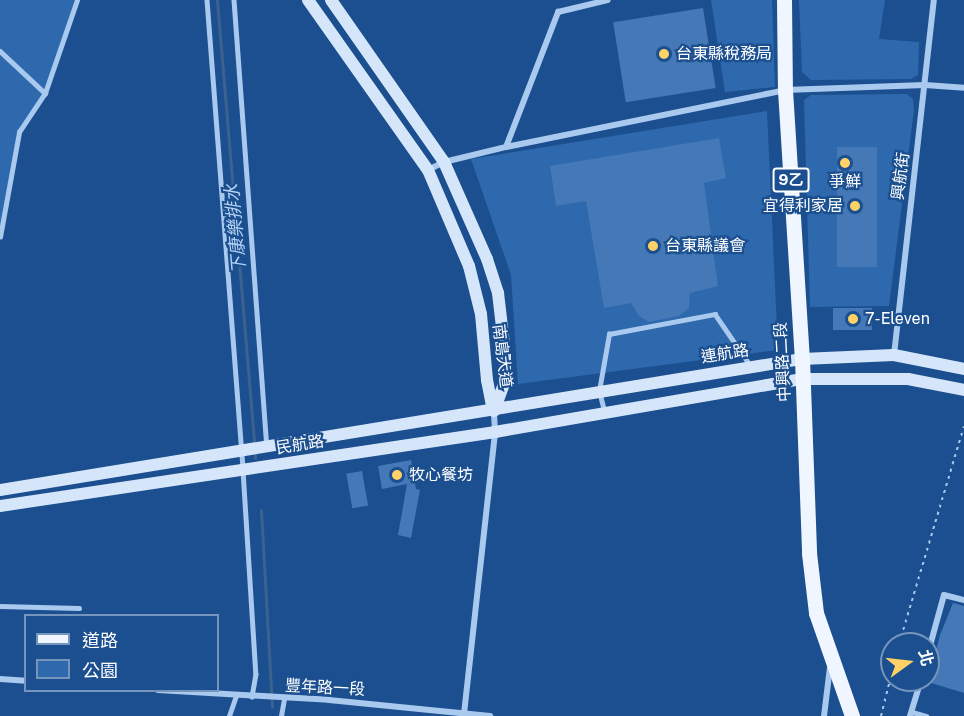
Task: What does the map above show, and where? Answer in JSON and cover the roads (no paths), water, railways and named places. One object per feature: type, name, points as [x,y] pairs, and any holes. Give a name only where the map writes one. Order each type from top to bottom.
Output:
[{"type":"main road","name":"中興路二段","points":[[784,0],[786,90],[802,359],[808,553],[816,613],[852,716]]},
{"type":"street","name":"南島大道","points":[[308,0],[428,170],[469,266],[481,314],[487,380],[494,411]]},
{"type":"street","name":"南島大道","points":[[331,0],[444,162],[478,237],[498,293],[505,353],[505,381],[494,411]]},
{"type":"street","points":[[506,147],[558,12],[608,0]]},
{"type":"street","name":"興航街","points":[[894,355],[934,0]]},
{"type":"street","points":[[428,170],[444,162],[506,147],[786,90],[925,85],[964,88]]},
{"type":"street","name":"連航路","points":[[599,391],[802,359],[894,355],[964,369]]},
{"type":"street","points":[[604,411],[802,378],[908,379],[964,390]]},
{"type":"street","name":"民航路","points":[[0,490],[494,411],[599,391]]},
{"type":"street","points":[[465,714],[495,432],[494,411]]},
{"type":"street","name":"民航路","points":[[0,506],[495,432],[604,411]]},
{"type":"street","points":[[934,632],[944,595],[964,600]]},
{"type":"street","points":[[824,716],[829,694],[830,657]]},
{"type":"street","points":[[0,679],[24,681]]},
{"type":"street","name":"豐年路一段","points":[[184,692],[490,716]]},
{"type":"street","points":[[911,714],[917,692]]},
{"type":"lane","points":[[0,237],[19,132],[45,93],[77,0]]},
{"type":"lane","points":[[207,0],[242,451],[256,674],[252,698]]},
{"type":"lane","points":[[234,0],[267,447]]},
{"type":"lane","points":[[0,51],[45,93]]},
{"type":"lane","points":[[604,411],[599,391],[609,334],[715,315],[751,367]]},
{"type":"lane","points":[[0,606],[79,608]]},
{"type":"lane","points":[[229,716],[236,696]]},
{"type":"lane","points":[[281,716],[284,699]]},
{"type":"lane","points":[[911,714],[926,716]]},
{"type":"waterway","name":"下康樂排水","points":[[217,0],[254,444]]},
{"type":"waterway","name":"下康樂排水","points":[[255,450],[255,458]]},
{"type":"waterway","name":"下康樂排水","points":[[261,510],[272,707]]},
{"type":"place","name":"台東縣稅務局","points":[[664,54]]},
{"type":"place","name":"爭鮮","points":[[845,163]]},
{"type":"place","name":"宜得利家居","points":[[855,206]]},
{"type":"place","name":"台東縣議會","points":[[653,246]]},
{"type":"place","name":"7-Eleven","points":[[853,319]]},
{"type":"place","name":"牧心餐坊","points":[[397,475]]}]
